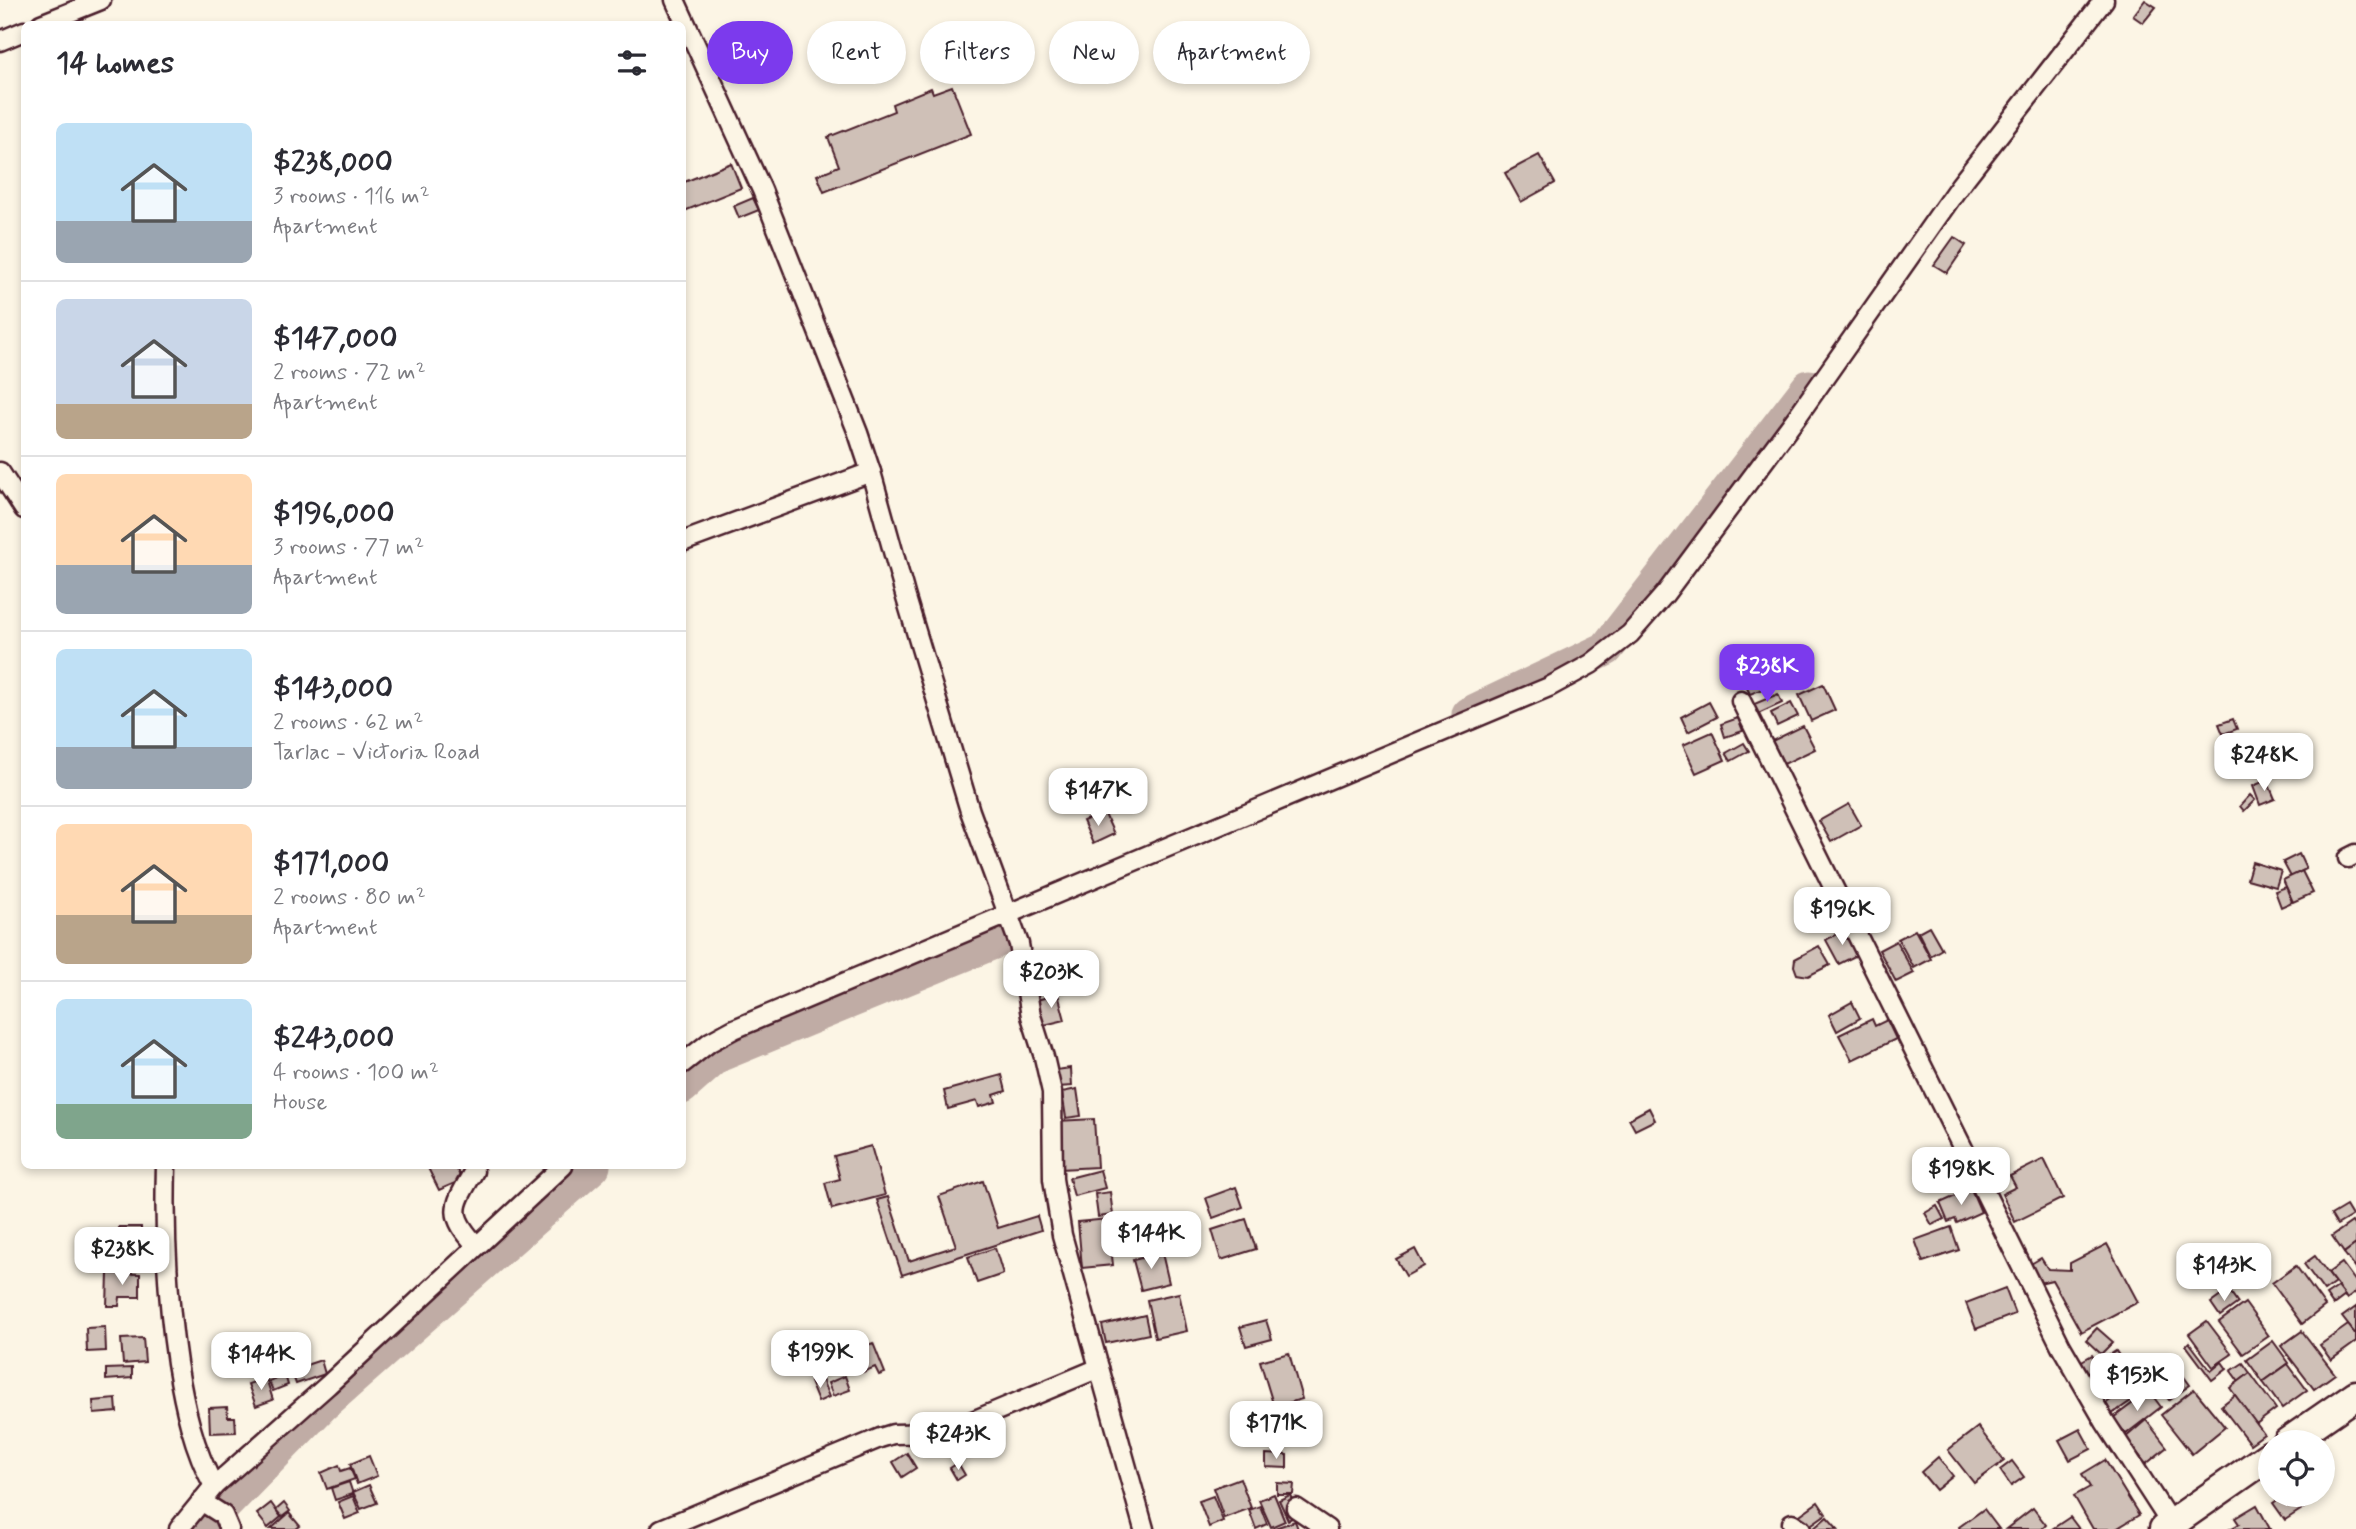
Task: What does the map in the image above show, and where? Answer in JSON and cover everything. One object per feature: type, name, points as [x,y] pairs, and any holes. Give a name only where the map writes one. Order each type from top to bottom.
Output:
[{"type":"main road","points":[[2305,1430],[2356,1395]]},
{"type":"main road","points":[[2167,1526],[2258,1463]]},
{"type":"street","points":[[48,21],[101,0]]},
{"type":"street","points":[[674,0],[684,21]]},
{"type":"street","points":[[686,1061],[710,1042],[734,1030],[1549,687],[1591,664],[1630,634],[1674,583],[1960,185],[2104,0]]},
{"type":"street","points":[[686,26],[762,190],[871,472],[970,811],[1019,944],[1031,1016],[1051,1084],[1053,1179],[1062,1235],[1144,1529]]},
{"type":"street","points":[[0,41],[21,32]]},
{"type":"street","points":[[0,472],[21,504]]},
{"type":"street","points":[[686,541],[871,472]]},
{"type":"street","points":[[1741,701],[2061,1346],[2167,1526]]},
{"type":"street","points":[[166,1169],[164,1231],[172,1324],[192,1431],[201,1462],[214,1486],[216,1513],[179,1529]]},
{"type":"street","points":[[214,1486],[328,1385],[560,1169]]},
{"type":"street","points":[[474,1171],[456,1203],[461,1229],[477,1245]]},
{"type":"street","points":[[661,1529],[880,1438],[893,1434],[944,1433],[1099,1368]]},
{"type":"street","points":[[1296,1508],[1327,1529]]},
{"type":"building","points":[[2145,0],[2156,7],[2143,23],[2133,16]]},
{"type":"building","points":[[952,86],[971,134],[824,192],[817,175],[839,166],[828,137],[894,111],[892,104],[931,88],[933,93]]},
{"type":"building","points":[[1539,155],[1555,183],[1521,202],[1505,173]]},
{"type":"building","points":[[731,163],[741,188],[686,210],[686,181]]},
{"type":"building","points":[[753,198],[759,210],[739,218],[734,206]]},
{"type":"building","points":[[1954,237],[1966,245],[1947,273],[1934,265]]},
{"type":"building","points":[[1761,680],[1765,688],[1750,694],[1746,686]]},
{"type":"building","points":[[1823,684],[1835,710],[1811,721],[1799,695]]},
{"type":"building","points":[[1778,694],[1782,703],[1756,715],[1752,705]]},
{"type":"building","points":[[1709,702],[1717,717],[1688,732],[1681,717]]},
{"type":"building","points":[[1791,703],[1798,716],[1777,726],[1771,713]]},
{"type":"building","points":[[1738,718],[1743,731],[1725,737],[1721,724]]},
{"type":"building","points":[[2233,719],[2237,729],[2223,734],[2219,724]]},
{"type":"building","points":[[1803,726],[1815,749],[1784,764],[1772,741]]},
{"type":"building","points":[[1712,732],[1725,760],[1696,773],[1683,745]]},
{"type":"building","points":[[1744,743],[1749,751],[1731,761],[1726,753]]},
{"type":"building","points":[[2267,780],[2275,799],[2260,805],[2253,786]]},
{"type":"building","points":[[2250,795],[2255,800],[2244,811],[2240,806]]},
{"type":"building","points":[[1849,804],[1861,825],[1831,842],[1819,821]]},
{"type":"building","points":[[1104,812],[1114,834],[1093,844],[1083,821]]},
{"type":"building","points":[[2299,854],[2306,869],[2291,877],[2283,862]]},
{"type":"building","points":[[2252,862],[2281,871],[2276,887],[2247,879]]},
{"type":"building","points":[[2302,871],[2313,893],[2293,902],[2283,880]]},
{"type":"building","points":[[2286,887],[2292,902],[2281,907],[2275,891]]},
{"type":"building","points":[[1929,926],[1942,949],[1930,956],[1918,932]]},
{"type":"building","points":[[1844,930],[1857,955],[1839,964],[1826,940]]},
{"type":"building","points":[[1915,930],[1931,959],[1914,968],[1898,939]]},
{"type":"building","points":[[1896,941],[1914,973],[1896,982],[1879,950]]},
{"type":"building","points":[[1819,946],[1830,965],[1808,976],[1797,974],[1795,959]]},
{"type":"building","points":[[1058,994],[1065,1020],[1044,1025],[1037,1000]]},
{"type":"building","points":[[1852,1002],[1860,1018],[1837,1031],[1829,1015]]},
{"type":"building","points":[[1872,1019],[1875,1026],[1887,1020],[1896,1039],[1852,1060],[1839,1035]]},
{"type":"building","points":[[1071,1068],[1072,1086],[1058,1087],[1056,1070]]},
{"type":"building","points":[[1002,1075],[1006,1091],[994,1095],[996,1102],[979,1107],[977,1101],[948,1109],[944,1091]]},
{"type":"building","points":[[1077,1089],[1081,1116],[1066,1118],[1062,1092]]},
{"type":"building","points":[[1649,1108],[1655,1120],[1635,1130],[1629,1119]]},
{"type":"building","points":[[1094,1119],[1097,1167],[1060,1169],[1057,1121]]},
{"type":"building","points":[[871,1146],[885,1195],[832,1209],[825,1183],[840,1179],[834,1156]]},
{"type":"building","points":[[2044,1159],[2063,1198],[2015,1222],[2002,1194],[2016,1187],[2010,1176]]},
{"type":"building","points":[[428,1169],[456,1169],[462,1180],[439,1190]]},
{"type":"building","points":[[1100,1170],[1105,1188],[1074,1196],[1069,1178]]},
{"type":"building","points":[[983,1181],[998,1228],[1037,1216],[1041,1230],[902,1275],[877,1200],[888,1197],[909,1261],[956,1246],[939,1196]]},
{"type":"building","points":[[1236,1187],[1243,1207],[1213,1218],[1206,1198]]},
{"type":"building","points":[[1971,1189],[1981,1212],[1957,1223],[1955,1219],[1948,1222],[1940,1203]]},
{"type":"building","points":[[1110,1192],[1113,1215],[1098,1217],[1095,1194]]},
{"type":"building","points":[[1937,1206],[1944,1219],[1932,1225],[1925,1213]]},
{"type":"building","points":[[2346,1206],[2352,1216],[2337,1225],[2331,1215]]},
{"type":"building","points":[[1108,1219],[1113,1265],[1082,1268],[1078,1222]]},
{"type":"building","points":[[1246,1219],[1256,1249],[1221,1260],[1212,1230]]},
{"type":"building","points":[[2352,1222],[2356,1228],[2356,1244],[2344,1253],[2332,1236]]},
{"type":"building","points":[[119,1227],[141,1227],[141,1241],[149,1242],[149,1261],[119,1261]]},
{"type":"building","points":[[1951,1227],[1959,1250],[1923,1262],[1915,1240]]},
{"type":"building","points":[[2107,1244],[2138,1302],[2081,1332],[2052,1280],[2039,1283],[2029,1265],[2041,1258],[2048,1269],[2070,1270],[2070,1263]]},
{"type":"building","points":[[2356,1244],[2356,1269],[2344,1253]]},
{"type":"building","points":[[995,1248],[1003,1274],[977,1283],[968,1257]]},
{"type":"building","points":[[1415,1249],[1424,1266],[1406,1276],[1396,1259]]},
{"type":"building","points":[[1162,1253],[1169,1283],[1141,1290],[1133,1260]]},
{"type":"building","points":[[2315,1256],[2335,1283],[2324,1291],[2304,1264]]},
{"type":"building","points":[[2342,1263],[2356,1282],[2356,1292],[2347,1299],[2328,1273]]},
{"type":"building","points":[[2296,1266],[2325,1306],[2302,1324],[2272,1283]]},
{"type":"building","points":[[108,1273],[140,1274],[140,1297],[120,1297],[119,1306],[107,1306]]},
{"type":"building","points":[[2338,1287],[2345,1296],[2333,1305],[2326,1295]]},
{"type":"building","points":[[2005,1288],[2015,1314],[1976,1329],[1966,1303]]},
{"type":"building","points":[[2229,1290],[2238,1303],[2220,1316],[2211,1303]]},
{"type":"building","points":[[1179,1293],[1187,1331],[1155,1338],[1147,1300]]},
{"type":"building","points":[[2245,1303],[2269,1336],[2243,1354],[2219,1322]]},
{"type":"building","points":[[2356,1307],[2356,1335],[2342,1317]]},
{"type":"building","points":[[1145,1315],[1149,1334],[1106,1343],[1102,1325]]},
{"type":"building","points":[[1266,1320],[1272,1339],[1246,1346],[1240,1327]]},
{"type":"building","points":[[2207,1321],[2232,1354],[2213,1367],[2189,1334]]},
{"type":"building","points":[[2348,1325],[2356,1335],[2356,1342],[2331,1360],[2320,1345]]},
{"type":"building","points":[[105,1327],[106,1351],[87,1352],[86,1328]]},
{"type":"building","points":[[2097,1328],[2113,1342],[2101,1354],[2086,1340]]},
{"type":"building","points":[[2302,1331],[2335,1374],[2314,1389],[2281,1346]]},
{"type":"building","points":[[143,1338],[145,1362],[123,1364],[121,1339]]},
{"type":"building","points":[[2273,1341],[2289,1363],[2263,1382],[2247,1360]]},
{"type":"building","points":[[2189,1342],[2211,1371],[2222,1362],[2227,1369],[2212,1380],[2186,1345]]},
{"type":"building","points":[[873,1343],[885,1373],[879,1375],[875,1367],[863,1372],[855,1350]]},
{"type":"building","points":[[2116,1351],[2123,1362],[2087,1383],[2082,1374],[2086,1372],[2080,1362],[2092,1355],[2097,1363]]},
{"type":"building","points":[[1289,1353],[1302,1399],[1274,1407],[1260,1361]]},
{"type":"building","points":[[817,1356],[823,1373],[811,1378],[804,1361]]},
{"type":"building","points":[[321,1360],[325,1374],[296,1384],[291,1370]]},
{"type":"building","points":[[2243,1363],[2250,1373],[2239,1382],[2231,1371]]},
{"type":"building","points":[[2288,1364],[2307,1390],[2282,1408],[2263,1382]]},
{"type":"building","points":[[132,1368],[132,1378],[106,1380],[106,1369]]},
{"type":"building","points":[[2179,1370],[2190,1385],[2169,1400],[2158,1384]]},
{"type":"building","points":[[2250,1373],[2276,1409],[2256,1424],[2230,1388]]},
{"type":"building","points":[[285,1375],[288,1385],[273,1391],[269,1381]]},
{"type":"building","points":[[845,1376],[850,1390],[833,1396],[828,1383]]},
{"type":"building","points":[[821,1377],[829,1397],[818,1402],[810,1382]]},
{"type":"building","points":[[2144,1377],[2151,1387],[2109,1416],[2102,1406],[2112,1399],[2108,1393],[2130,1378],[2134,1384]]},
{"type":"building","points":[[266,1378],[273,1400],[256,1406],[248,1384]]},
{"type":"building","points":[[2194,1389],[2225,1427],[2192,1454],[2161,1415]]},
{"type":"building","points":[[2149,1391],[2161,1407],[2126,1434],[2113,1418]]},
{"type":"building","points":[[2235,1395],[2261,1430],[2258,1430],[2258,1438],[2250,1444],[2221,1406]]},
{"type":"building","points":[[116,1399],[117,1412],[94,1414],[93,1401]]},
{"type":"building","points":[[227,1407],[228,1417],[235,1417],[236,1432],[210,1433],[209,1408]]},
{"type":"building","points":[[2146,1420],[2167,1447],[2146,1464],[2125,1438]]},
{"type":"building","points":[[1978,1427],[2004,1461],[1974,1483],[1948,1450]]},
{"type":"building","points":[[2080,1429],[2091,1449],[2070,1460],[2059,1440]]},
{"type":"building","points":[[907,1453],[916,1468],[902,1477],[893,1462]]},
{"type":"building","points":[[1266,1454],[1287,1455],[1287,1468],[1266,1467]]},
{"type":"building","points":[[369,1456],[377,1476],[357,1484],[350,1464]]},
{"type":"building","points":[[1938,1457],[1953,1476],[1936,1490],[1921,1472]]},
{"type":"building","points":[[2105,1460],[2139,1515],[2116,1529],[2093,1529],[2074,1496],[2090,1487],[2082,1474]]},
{"type":"building","points":[[2012,1461],[2024,1477],[2011,1486],[2000,1470]]},
{"type":"building","points":[[958,1463],[965,1475],[957,1480],[950,1468]]},
{"type":"building","points":[[339,1465],[341,1471],[350,1468],[355,1479],[327,1489],[321,1473]]},
{"type":"building","points":[[1240,1478],[1251,1508],[1224,1518],[1213,1488]]},
{"type":"building","points":[[349,1482],[353,1494],[335,1500],[331,1488]]},
{"type":"building","points":[[1277,1483],[1294,1484],[1293,1494],[1277,1494]]},
{"type":"building","points":[[369,1485],[377,1503],[361,1509],[353,1492]]},
{"type":"building","points":[[1274,1494],[1285,1521],[1271,1527],[1259,1500]]},
{"type":"building","points":[[1290,1495],[1299,1515],[1288,1520],[1279,1500]]},
{"type":"building","points":[[353,1496],[360,1513],[345,1519],[338,1502]]},
{"type":"building","points":[[1213,1496],[1223,1521],[1209,1527],[1199,1501]]},
{"type":"building","points":[[1818,1502],[1826,1514],[1805,1529],[1797,1517]]},
{"type":"building","points":[[271,1503],[281,1517],[268,1528],[257,1514]]},
{"type":"building","points":[[284,1503],[290,1511],[282,1517],[276,1510]]},
{"type":"building","points":[[2257,1505],[2270,1529],[2230,1529],[2239,1524],[2235,1518]]},
{"type":"building","points":[[1260,1506],[1267,1524],[1256,1529],[1249,1510]]},
{"type":"building","points":[[2276,1507],[2305,1507],[2285,1520]]},
{"type":"building","points":[[2033,1508],[2046,1525],[2042,1529],[2006,1529]]},
{"type":"building","points":[[1984,1509],[1999,1529],[1960,1529],[1959,1527]]},
{"type":"building","points":[[289,1513],[300,1526],[296,1529],[271,1529]]},
{"type":"building","points":[[1827,1517],[1838,1529],[1813,1529]]},
{"type":"building","points":[[2070,1517],[2079,1529],[2052,1529]]},
{"type":"building","points":[[1295,1521],[1298,1529],[1272,1529]]},
{"type":"waterway","points":[[1469,714],[1606,649],[1809,387]]},
{"type":"waterway","points":[[686,1083],[718,1055],[996,941]]},
{"type":"waterway","points":[[201,1529],[323,1404],[590,1169]]}]
